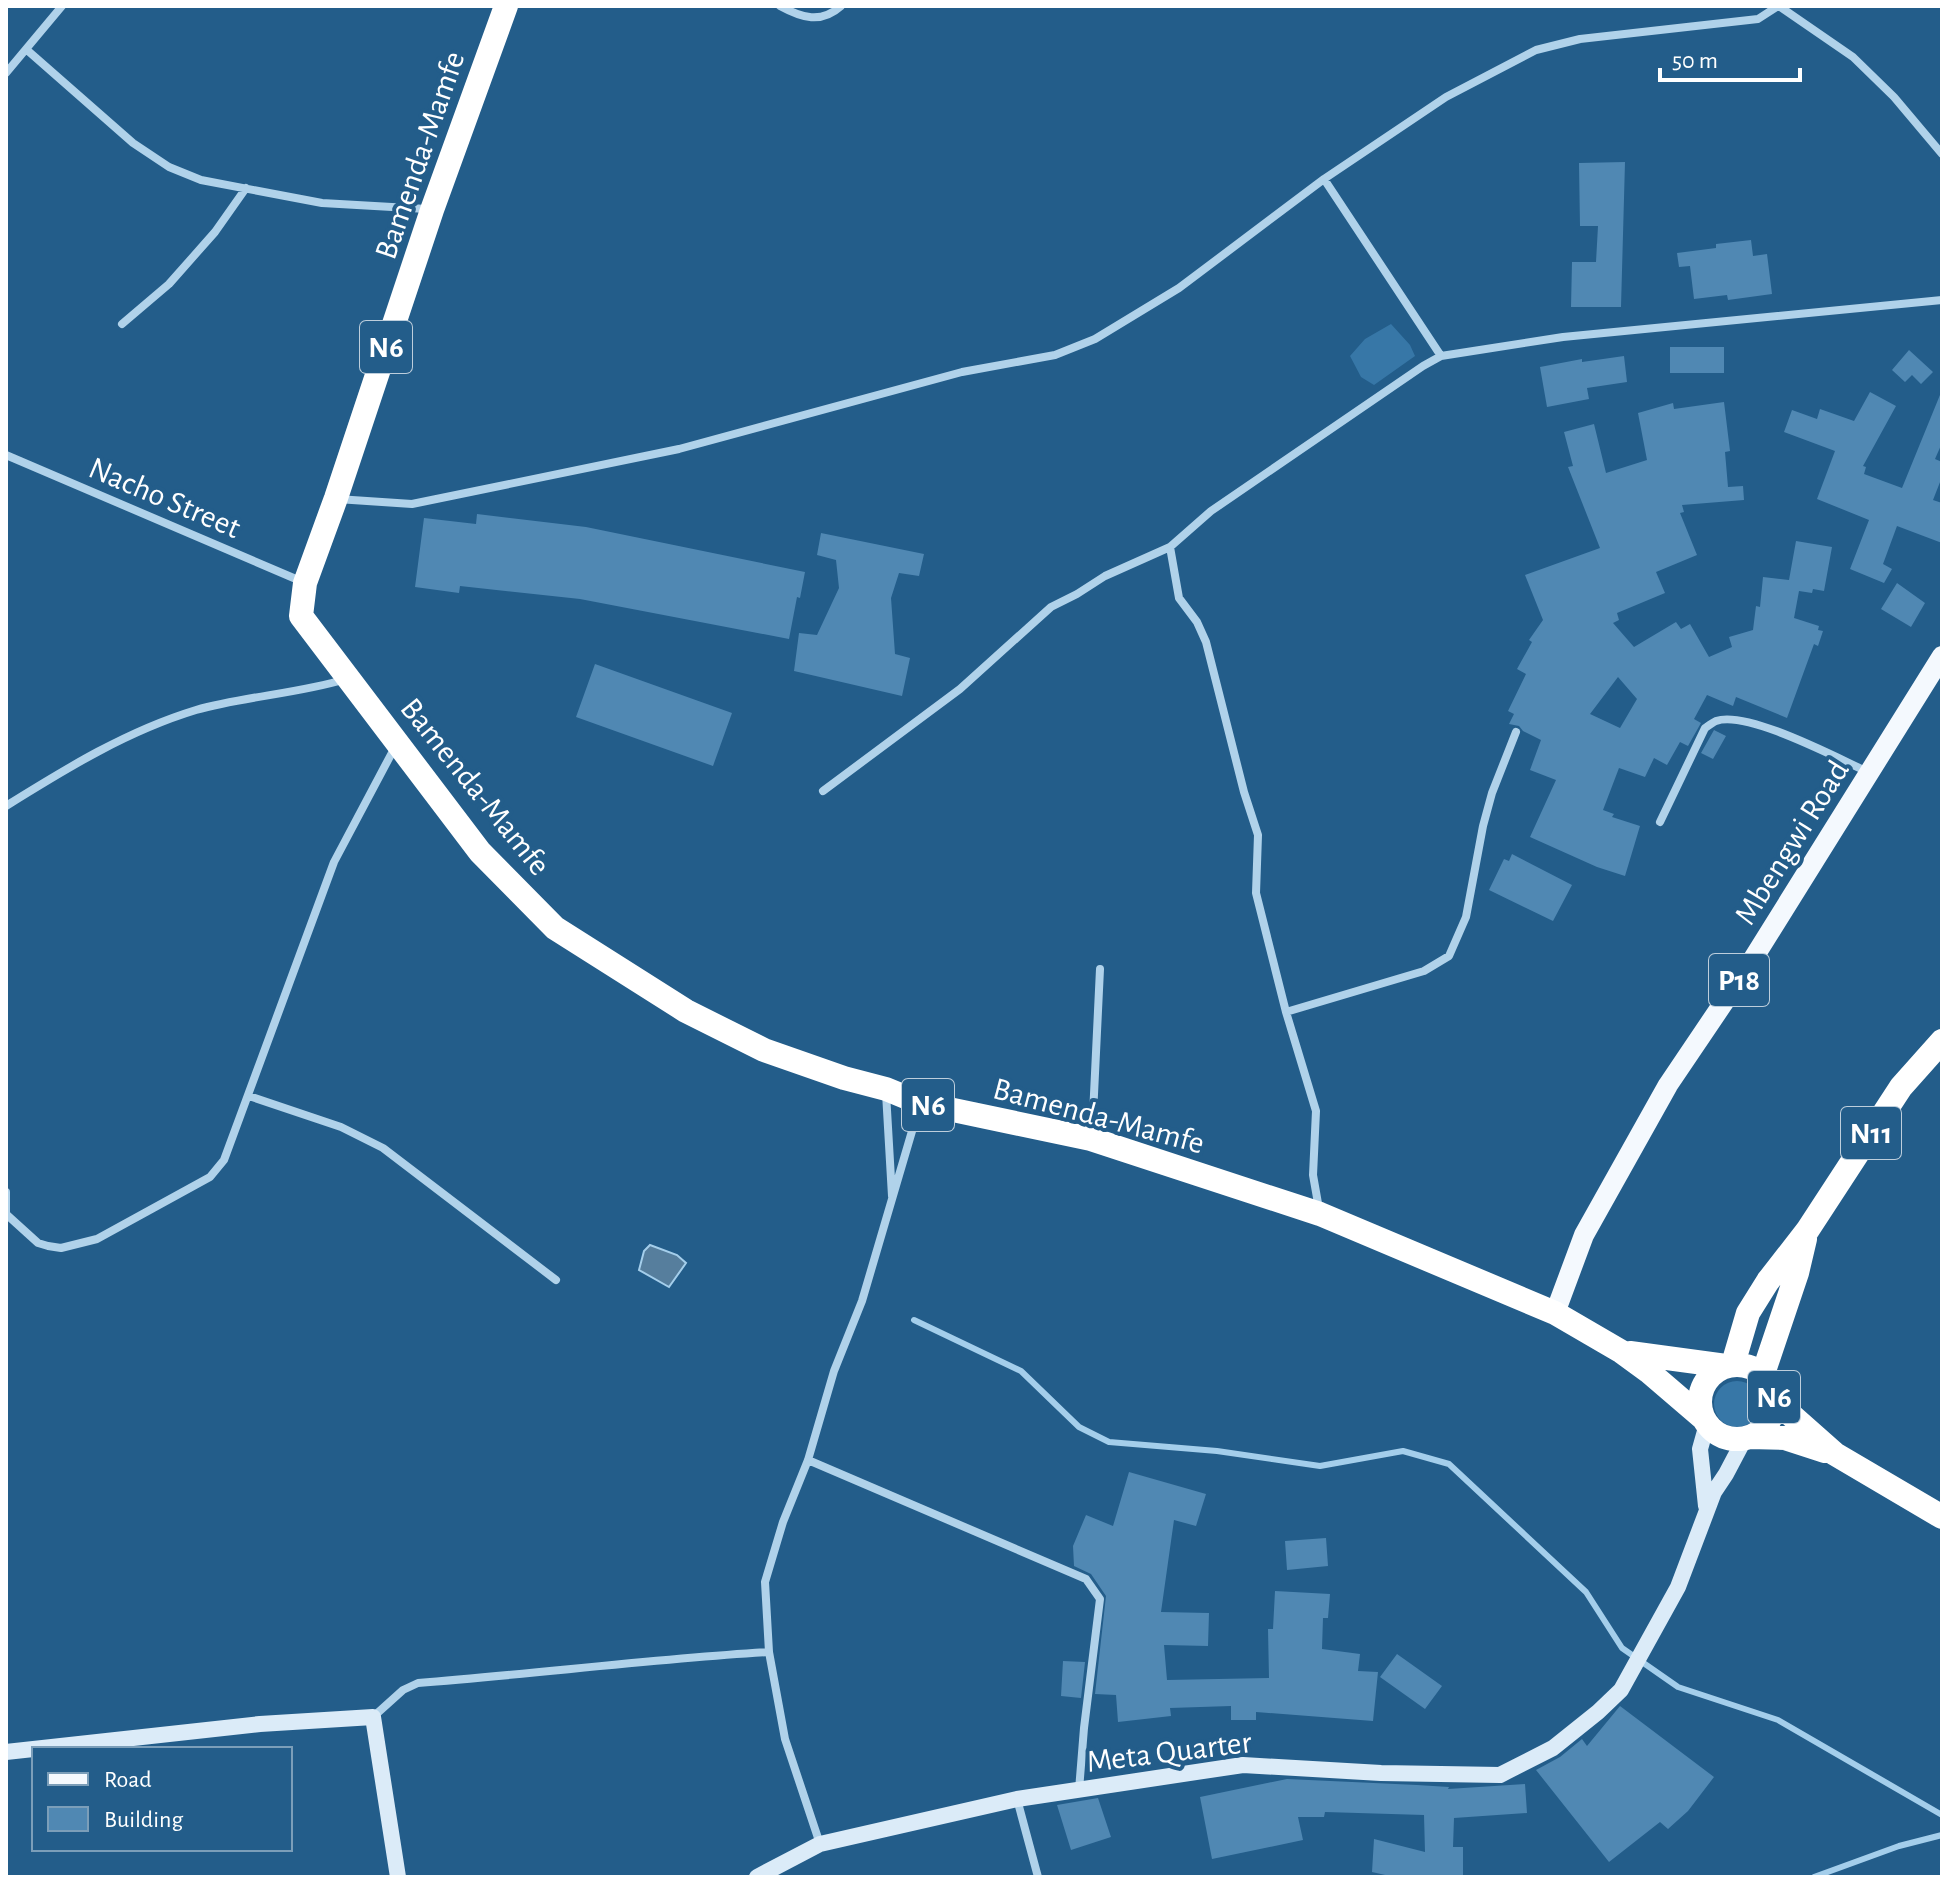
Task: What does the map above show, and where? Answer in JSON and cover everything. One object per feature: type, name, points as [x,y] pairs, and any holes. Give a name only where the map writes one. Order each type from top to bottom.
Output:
[{"type":"highway","name":"Bamenda-Mamfe","points":[[506,6],[432,210],[305,583],[301,616],[344,680],[397,743],[480,852],[555,928],[686,1011],[764,1050],[920,1103],[1091,1139],[1320,1214],[1555,1313],[1622,1352],[1706,1422]]},
{"type":"highway","name":"N11","points":[[1730,1365],[1748,1313],[1768,1281],[1807,1231],[1901,1087],[1942,1041]]},
{"type":"highway","name":"N11","points":[[1763,1374],[1797,1273],[1807,1231]]},
{"type":"highway","name":"Bamenda-Mamfe","points":[[1622,1352],[1730,1365]]},
{"type":"highway","name":"N6","points":[[1747,1438],[1768,1423],[1773,1391],[1763,1374],[1749,1366],[1730,1365],[1715,1372],[1706,1381],[1700,1406],[1706,1422],[1724,1437],[1747,1438],[1785,1438],[1835,1454]]},
{"type":"highway","name":"N6","points":[[1774,1400],[1835,1454],[1942,1517]]},
{"type":"main road","name":"Mbengwi Road","points":[[1555,1313],[1584,1235],[1668,1085],[1751,962],[1942,656]]},
{"type":"main road","points":[[1706,1422],[1700,1449],[1707,1512]]},
{"type":"main road","name":"Meta Quarter","points":[[757,1877],[820,1844],[1017,1799],[1243,1765],[1381,1773],[1500,1775],[1553,1748],[1621,1690],[1678,1587],[1714,1492],[1747,1438]]},
{"type":"main road","points":[[51,1747],[260,1724],[373,1717],[398,1877]]},
{"type":"main road","points":[[6,1752],[32,1749]]},
{"type":"street","points":[[6,73],[62,6]]},
{"type":"street","points":[[780,6],[803,17],[816,19],[833,13],[841,6]]},
{"type":"street","points":[[336,498],[412,504],[679,449],[962,372],[1055,355],[1095,339],[1179,288],[1324,179],[1446,97],[1536,50],[1580,39],[1758,19],[1778,6],[1853,57],[1894,97],[1942,154]]},
{"type":"street","points":[[27,50],[133,143],[169,167],[201,180],[322,203],[432,210]]},
{"type":"street","points":[[1324,179],[1441,356]]},
{"type":"street","points":[[122,324],[169,284],[215,232],[246,188]]},
{"type":"street","points":[[823,791],[960,689],[1051,607],[1105,576],[1170,547],[1211,511],[1441,356],[1563,337],[1942,300]]},
{"type":"street","name":"Nacho Street","points":[[6,455],[305,583]]},
{"type":"street","points":[[1170,547],[1179,598],[1197,622],[1206,642],[1258,835],[1256,893],[1286,1012],[1316,1111],[1313,1175],[1320,1214]]},
{"type":"street","points":[[6,806],[143,727],[199,710],[344,680]]},
{"type":"street","points":[[1660,822],[1705,728],[1716,721],[1759,725],[1869,773]]},
{"type":"street","points":[[1286,1012],[1424,971],[1449,956],[1466,917],[1492,793],[1516,732]]},
{"type":"street","points":[[6,1192],[6,1214],[38,1243],[61,1248],[97,1239],[210,1177],[224,1160],[334,862],[397,743]]},
{"type":"street","points":[[6,794],[19,798]]},
{"type":"street","points":[[1091,1139],[1100,969]]},
{"type":"street","points":[[886,1089],[892,1204]]},
{"type":"street","points":[[249,1096],[341,1127],[383,1148],[556,1280]]},
{"type":"street","points":[[820,1844],[785,1739],[769,1652],[765,1582],[783,1522],[808,1460],[834,1371],[862,1301],[920,1103]]},
{"type":"street","points":[[808,1460],[1086,1579],[1100,1599],[1079,1790]]},
{"type":"street","points":[[373,1717],[403,1690],[418,1683],[560,1672],[667,1658],[769,1652]]},
{"type":"street","points":[[1017,1799],[1038,1877]]},
{"type":"shaded area","points":[[1391,324],[1410,345],[1415,356],[1374,385],[1361,377],[1350,356],[1365,339]]},
{"type":"shaded area","points":[[650,1245],[677,1255],[686,1263],[669,1287],[639,1270],[644,1251]]},
{"type":"shaded area","points":[[1737,1381],[1753,1388],[1760,1404],[1753,1420],[1737,1427],[1721,1420],[1714,1404],[1721,1388]]},
{"type":"building","points":[[1625,162],[1621,307],[1571,307],[1572,262],[1596,262],[1598,226],[1580,226],[1579,163]]},
{"type":"building","points":[[1751,240],[1753,256],[1767,254],[1772,294],[1728,300],[1727,295],[1694,299],[1690,266],[1679,267],[1677,253]]},
{"type":"building","points":[[1670,347],[1724,347],[1724,373],[1670,373]]},
{"type":"building","points":[[1909,350],[1933,372],[1921,384],[1912,375],[1905,382],[1892,370]]},
{"type":"building","points":[[1624,356],[1627,382],[1587,388],[1589,399],[1547,407],[1540,367],[1582,359],[1582,362]]},
{"type":"building","points":[[1942,390],[1942,443],[1935,459],[1942,462],[1942,477],[1933,500],[1942,503],[1942,543],[1897,526],[1883,564],[1892,569],[1884,583],[1850,569],[1869,520],[1817,499],[1835,451],[1784,432],[1792,410],[1817,419],[1820,409],[1854,421],[1870,392],[1896,406],[1863,466],[1866,467],[1864,474],[1902,488]]},
{"type":"building","points":[[1724,402],[1730,451],[1725,452],[1728,487],[1743,486],[1744,500],[1682,505],[1684,512],[1680,513],[1697,555],[1656,572],[1665,593],[1617,613],[1619,620],[1613,623],[1634,647],[1676,622],[1681,629],[1690,624],[1709,657],[1732,647],[1729,637],[1753,630],[1756,606],[1760,607],[1763,577],[1789,580],[1796,541],[1832,547],[1824,591],[1799,591],[1794,618],[1819,626],[1818,630],[1823,631],[1818,646],[1814,644],[1787,718],[1736,697],[1733,706],[1707,695],[1694,719],[1701,723],[1688,746],[1680,742],[1667,765],[1654,758],[1645,777],[1619,768],[1603,810],[1614,814],[1612,817],[1640,826],[1625,876],[1530,837],[1556,780],[1530,770],[1541,740],[1519,726],[1509,724],[1514,714],[1508,711],[1526,674],[1517,669],[1532,642],[1529,640],[1543,620],[1525,575],[1600,548],[1568,467],[1573,466],[1564,432],[1594,424],[1606,473],[1647,460],[1638,413],[1673,403],[1674,409]],"holes":[[[1618,677],[1637,699],[1620,728],[1590,714]]]},
{"type":"building","points":[[477,514],[586,527],[805,572],[789,639],[580,599],[460,586],[459,593],[415,587],[424,518],[476,524]]},
{"type":"building","points":[[821,533],[924,554],[919,576],[899,573],[891,598],[895,654],[910,658],[902,696],[794,671],[799,633],[817,635],[839,588],[836,560],[817,555]]},
{"type":"building","points":[[1897,583],[1925,603],[1911,627],[1881,609]]},
{"type":"building","points":[[595,664],[732,713],[713,766],[576,717]]},
{"type":"building","points":[[1714,730],[1726,736],[1713,759],[1701,753]]},
{"type":"building","points":[[1512,854],[1572,885],[1553,921],[1489,890],[1504,859],[1509,861]]},
{"type":"building","points":[[1129,1472],[1206,1494],[1196,1526],[1174,1520],[1161,1612],[1209,1613],[1208,1646],[1164,1645],[1167,1680],[1269,1678],[1268,1629],[1273,1629],[1275,1591],[1330,1594],[1328,1618],[1323,1618],[1322,1649],[1360,1654],[1358,1671],[1378,1672],[1373,1721],[1256,1712],[1256,1720],[1231,1720],[1231,1706],[1170,1708],[1171,1716],[1118,1722],[1116,1695],[1095,1694],[1106,1596],[1091,1574],[1074,1566],[1073,1546],[1086,1515],[1113,1526]]},
{"type":"building","points":[[1326,1538],[1328,1566],[1287,1570],[1285,1541]]},
{"type":"building","points":[[1397,1654],[1442,1686],[1425,1709],[1380,1677]]},
{"type":"building","points":[[1063,1661],[1085,1662],[1081,1698],[1061,1696]]},
{"type":"building","points":[[1620,1706],[1714,1777],[1688,1811],[1668,1829],[1660,1822],[1609,1862],[1536,1770],[1560,1757],[1582,1739],[1587,1746]]},
{"type":"building","points":[[1287,1779],[1448,1789],[1525,1784],[1527,1813],[1454,1818],[1453,1847],[1463,1847],[1463,1877],[1394,1877],[1372,1872],[1374,1839],[1425,1852],[1424,1815],[1325,1812],[1324,1817],[1298,1817],[1303,1840],[1212,1859],[1200,1797]]},
{"type":"building","points":[[1098,1798],[1111,1837],[1071,1850],[1057,1805]]},
{"type":"waterway","points":[[914,1320],[1021,1371],[1079,1427],[1109,1442],[1217,1451],[1320,1466],[1403,1451],[1449,1464],[1586,1592],[1622,1648],[1678,1687],[1778,1720],[1942,1815]]},
{"type":"waterway","points":[[1814,1877],[1899,1846],[1942,1835]]}]
